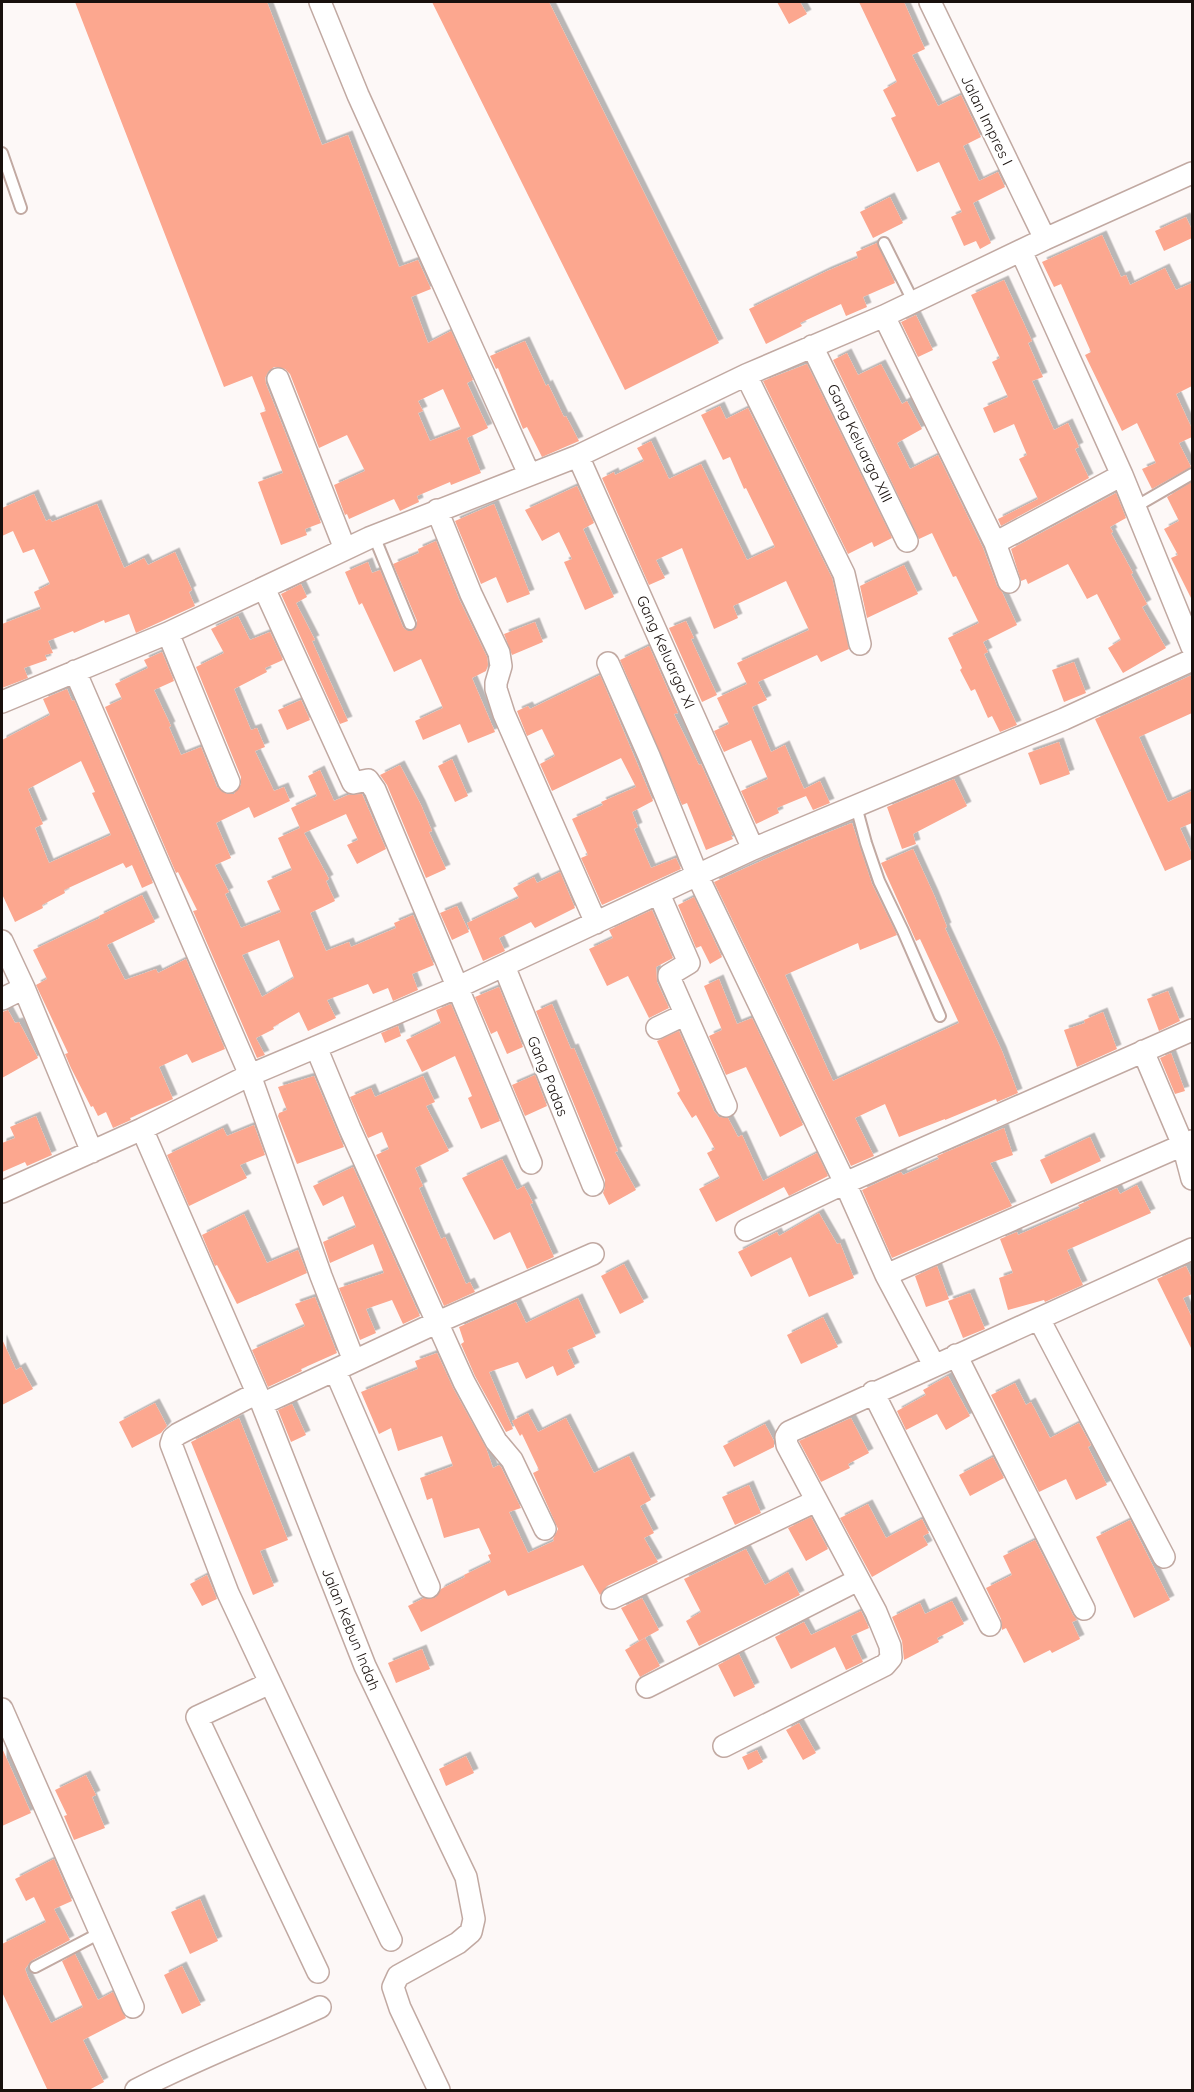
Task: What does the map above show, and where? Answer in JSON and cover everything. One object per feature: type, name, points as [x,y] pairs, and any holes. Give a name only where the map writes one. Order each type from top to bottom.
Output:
[{"type":"street","points":[[320,2],[358,95],[529,474]]},
{"type":"street","name":"Jalan Impres I","points":[[930,2],[1045,239]]},
{"type":"street","points":[[2,702],[168,633],[374,536],[578,456],[746,375],[884,316],[1045,239],[1192,173]]},
{"type":"street","points":[[1021,251],[1122,475],[1192,647]]},
{"type":"street","points":[[884,316],[995,543],[1009,582]]},
{"type":"street","name":"Gang Keluarga XIII","points":[[812,346],[907,541]]},
{"type":"street","points":[[746,375],[844,574],[860,644]]},
{"type":"street","points":[[278,379],[345,549]]},
{"type":"street","name":"Gang Keluarga XI","points":[[578,456],[753,849]]},
{"type":"street","points":[[995,543],[1122,475]]},
{"type":"street","points":[[437,510],[471,594],[499,653],[501,666],[496,689],[504,714],[596,923]]},
{"type":"street","points":[[264,588],[353,783],[368,780],[375,790],[531,1163]]},
{"type":"street","points":[[168,633],[229,782]]},
{"type":"street","points":[[2,1192],[142,1129],[250,1075],[458,987],[698,877],[753,849],[1064,718],[1192,660]]},
{"type":"street","points":[[608,663],[698,877],[845,1183],[886,1275],[934,1365]]},
{"type":"street","points":[[75,672],[250,1075],[321,1276],[345,1365],[429,1587]]},
{"type":"street","points":[[659,894],[689,963],[669,976],[684,1015],[726,1106]]},
{"type":"street","points":[[2,941],[92,1152]]},
{"type":"street","name":"Gang Padas","points":[[504,966],[593,1185]]},
{"type":"street","points":[[2,999],[24,988]]},
{"type":"street","points":[[657,1028],[684,1015]]},
{"type":"street","points":[[746,1230],[845,1183],[1192,1030]]},
{"type":"street","points":[[316,1047],[350,1129],[464,1382],[496,1442],[512,1460],[545,1529]]},
{"type":"street","points":[[1143,1051],[1188,1143],[1192,1179]]},
{"type":"street","name":"Jalan Kebun Indah","points":[[142,1129],[259,1399],[365,1666],[466,1877],[474,1919],[471,1932],[458,1943],[398,1976],[393,1987],[400,2008],[439,2091]]},
{"type":"street","points":[[886,1275],[1188,1143]]},
{"type":"street","points":[[724,1746],[888,1662],[891,1655],[890,1646],[876,1612],[816,1501],[788,1445],[786,1435],[873,1392],[1192,1249]]},
{"type":"street","points":[[391,1940],[228,1593],[171,1441],[186,1430],[345,1365],[593,1254]]},
{"type":"street","points":[[1039,1319],[1164,1557]]},
{"type":"street","points":[[956,1355],[1084,1609]]},
{"type":"street","points":[[873,1392],[990,1625]]},
{"type":"street","points":[[612,1598],[816,1501]]},
{"type":"street","points":[[647,1687],[858,1580]]},
{"type":"street","points":[[270,1683],[197,1717],[318,1972]]},
{"type":"street","points":[[2,1708],[133,2007]]},
{"type":"street","points":[[136,2091],[320,2007]]},
{"type":"lane","points":[[2,153],[21,208]]},
{"type":"lane","points":[[884,243],[914,301]]},
{"type":"lane","points":[[1135,507],[1192,474]]},
{"type":"lane","points":[[374,536],[410,624]]},
{"type":"lane","points":[[856,806],[879,881],[940,1016]]},
{"type":"lane","points":[[35,1967],[100,1933]]},
{"type":"building","points":[[75,2],[267,2],[322,145],[348,135],[399,267],[418,260],[431,289],[411,297],[428,343],[451,331],[473,380],[467,383],[488,428],[467,438],[481,473],[451,485],[450,482],[417,496],[419,502],[400,511],[394,499],[349,519],[347,514],[345,515],[334,485],[365,471],[347,435],[319,448],[290,374],[285,369],[274,367],[265,378],[266,384],[321,523],[305,529],[307,535],[281,545],[258,482],[283,473],[260,413],[266,411],[252,376],[224,387]],"holes":[[[443,389],[461,429],[430,441],[418,413],[423,411],[418,401]]]},
{"type":"building","points":[[432,2],[549,2],[719,343],[625,390]]},
{"type":"building","points":[[777,2],[800,2],[807,14],[789,24]]},
{"type":"building","points":[[859,2],[904,2],[925,49],[912,55],[938,106],[961,95],[981,137],[963,146],[979,181],[998,172],[1005,187],[973,203],[991,243],[980,249],[976,241],[964,246],[951,217],[962,212],[939,162],[917,172],[891,118],[896,116],[883,90],[897,82]]},
{"type":"building","points":[[890,197],[903,223],[873,238],[860,212]]},
{"type":"building","points":[[1186,217],[1192,230],[1192,238],[1164,251],[1155,231]]},
{"type":"building","points":[[1102,235],[1121,277],[1126,275],[1130,285],[1165,268],[1176,290],[1192,283],[1192,386],[1176,394],[1192,429],[1192,437],[1179,443],[1191,467],[1152,489],[1142,469],[1156,463],[1137,423],[1122,431],[1085,355],[1091,352],[1061,284],[1054,287],[1042,262]]},
{"type":"building","points":[[877,243],[895,283],[863,297],[867,307],[846,316],[841,304],[800,323],[802,326],[766,344],[749,309],[858,258],[856,252]]},
{"type":"building","points":[[1004,280],[1032,341],[1028,343],[1043,377],[1032,381],[1054,430],[1068,423],[1079,447],[1075,449],[1089,478],[1001,526],[998,519],[1038,499],[1019,459],[1027,455],[1014,424],[994,433],[983,408],[1008,397],[992,362],[1000,358],[971,295]]},
{"type":"building","points":[[916,315],[933,350],[918,357],[901,322]]},
{"type":"building","points":[[525,341],[546,386],[548,384],[579,441],[542,457],[527,427],[523,429],[498,368],[496,369],[490,356]]},
{"type":"building","points":[[847,353],[858,375],[881,364],[902,404],[907,401],[922,429],[897,443],[910,469],[938,455],[983,548],[997,586],[1017,625],[983,642],[988,652],[984,654],[1017,725],[1000,732],[992,716],[988,718],[975,689],[971,691],[960,670],[962,668],[948,638],[979,623],[932,533],[919,539],[833,360]]},
{"type":"building","points":[[807,364],[892,538],[874,547],[872,542],[848,554],[763,381]]},
{"type":"building","points":[[720,406],[726,419],[748,408],[832,578],[849,649],[821,662],[817,655],[758,682],[767,700],[752,707],[771,752],[785,745],[804,789],[820,781],[830,803],[813,810],[806,796],[777,808],[779,813],[756,824],[741,791],[768,779],[751,740],[724,752],[714,731],[729,724],[717,698],[747,684],[737,663],[809,630],[786,581],[733,606],[738,618],[714,629],[682,548],[656,560],[665,578],[649,585],[602,478],[614,472],[615,475],[644,461],[637,448],[651,441],[669,479],[701,464],[747,560],[775,547],[730,457],[723,460],[701,415]]},
{"type":"building","points":[[1192,482],[1192,600],[1171,558],[1178,555],[1164,529],[1179,521],[1167,497]]},
{"type":"building","points":[[577,486],[594,523],[583,529],[614,597],[585,610],[564,562],[572,559],[559,532],[542,541],[525,510]]},
{"type":"building","points":[[1116,493],[1126,518],[1110,527],[1113,532],[1111,533],[1147,604],[1142,607],[1166,648],[1123,673],[1108,648],[1121,640],[1097,594],[1087,599],[1068,564],[1028,584],[1026,579],[1021,581],[1011,549]]},
{"type":"building","points":[[34,494],[46,521],[50,519],[52,522],[97,504],[124,568],[144,558],[148,565],[175,552],[192,590],[189,592],[195,606],[136,633],[129,614],[105,623],[104,620],[48,641],[53,653],[45,655],[47,660],[24,668],[28,678],[2,688],[2,624],[41,609],[34,592],[50,584],[34,549],[23,553],[13,531],[2,536],[2,508]]},
{"type":"building","points":[[494,504],[530,594],[507,603],[496,577],[481,584],[455,521]]},
{"type":"building","points":[[436,541],[459,599],[487,657],[486,671],[472,678],[495,732],[468,743],[460,724],[423,740],[415,721],[443,708],[421,659],[394,672],[362,603],[359,605],[345,572],[368,562],[372,573],[380,570],[403,627],[412,631],[416,628],[417,621],[393,564],[419,553],[418,549]]},
{"type":"building","points":[[904,565],[918,594],[867,618],[860,586]]},
{"type":"building","points":[[301,584],[307,597],[296,603],[315,640],[312,641],[348,721],[340,724],[281,594]]},
{"type":"building","points":[[238,616],[250,640],[270,632],[283,660],[265,668],[267,672],[234,689],[251,730],[257,728],[265,747],[255,751],[274,791],[284,787],[290,801],[254,818],[249,807],[216,823],[231,858],[215,865],[229,892],[225,894],[241,928],[281,912],[267,881],[292,870],[278,838],[300,828],[291,808],[317,796],[308,776],[320,770],[334,801],[348,795],[362,794],[386,849],[357,864],[347,845],[358,840],[346,814],[304,833],[329,879],[326,881],[335,901],[310,913],[326,951],[349,942],[351,947],[396,928],[394,923],[413,915],[434,965],[412,974],[418,990],[393,1001],[388,988],[373,994],[368,984],[327,1000],[336,1018],[308,1031],[299,1012],[256,1038],[265,1055],[257,1058],[193,911],[197,910],[178,872],[176,873],[105,707],[122,699],[115,684],[148,668],[144,660],[162,652],[174,681],[154,690],[171,726],[169,727],[181,755],[201,747],[217,787],[227,794],[234,794],[241,784],[241,777],[196,667],[224,653],[211,629]],"holes":[[[279,940],[294,978],[262,997],[242,955]]]},
{"type":"building","points":[[686,621],[694,638],[691,639],[717,695],[702,702],[669,628]]},
{"type":"building","points":[[535,622],[543,642],[512,655],[504,634]]},
{"type":"building","points":[[649,646],[678,713],[674,714],[699,765],[701,764],[733,835],[731,835],[733,839],[706,850],[687,803],[682,805],[620,660]]},
{"type":"building","points":[[1074,662],[1086,693],[1064,702],[1052,670]]},
{"type":"building","points":[[600,675],[653,801],[632,812],[638,827],[634,829],[651,868],[676,858],[681,869],[602,905],[581,858],[588,855],[572,819],[603,805],[601,802],[636,787],[621,758],[552,791],[540,764],[555,756],[542,729],[527,736],[517,711],[528,706],[530,709]]},
{"type":"building","points":[[1192,675],[1192,713],[1139,737],[1168,802],[1192,791],[1192,823],[1180,828],[1192,854],[1192,859],[1165,871],[1095,719]]},
{"type":"building","points":[[67,689],[72,701],[74,700],[153,883],[142,888],[132,865],[126,868],[123,863],[64,890],[65,893],[42,905],[43,908],[15,922],[2,894],[2,740],[50,715],[43,699]],"holes":[[[81,761],[95,792],[92,793],[111,835],[49,863],[35,828],[43,824],[28,789]]]},
{"type":"building","points":[[301,700],[310,720],[287,730],[278,710]]},
{"type":"building","points":[[1059,742],[1070,774],[1040,785],[1028,753]]},
{"type":"building","points":[[452,759],[468,796],[455,802],[438,766]]},
{"type":"building","points":[[400,765],[421,805],[432,831],[429,832],[446,869],[426,878],[387,785],[380,775]]},
{"type":"building","points":[[954,779],[967,806],[913,834],[916,844],[902,849],[887,807]]},
{"type":"building","points":[[852,823],[872,884],[897,935],[860,950],[858,943],[785,975],[833,1081],[959,1023],[920,939],[916,941],[881,863],[913,849],[947,927],[945,928],[1002,1051],[1018,1093],[997,1102],[996,1099],[899,1137],[885,1104],[855,1118],[874,1156],[851,1166],[714,882]]},
{"type":"building","points":[[560,872],[575,908],[535,928],[531,922],[499,938],[505,951],[483,961],[467,923],[519,898],[513,888],[534,877],[537,883]]},
{"type":"building","points":[[142,895],[155,922],[107,945],[125,980],[156,969],[158,973],[186,959],[225,1049],[192,1063],[187,1054],[159,1067],[173,1099],[113,1128],[106,1112],[98,1116],[93,1106],[91,1107],[71,1068],[65,1054],[68,1053],[36,985],[47,979],[33,950]]},
{"type":"building","points":[[694,897],[722,957],[710,964],[701,946],[696,948],[678,905]]},
{"type":"building","points":[[457,906],[469,932],[452,940],[440,913]]},
{"type":"building","points":[[652,910],[673,958],[656,967],[657,982],[669,1008],[649,1018],[628,976],[607,986],[589,949],[613,938],[609,930]]},
{"type":"building","points":[[719,979],[737,1024],[752,1018],[803,1125],[780,1137],[746,1067],[726,1075],[709,1036],[722,1030],[704,986]]},
{"type":"building","points":[[499,987],[523,1047],[507,1054],[497,1031],[491,1034],[475,997]]},
{"type":"building","points":[[1168,991],[1180,1021],[1159,1031],[1147,999]]},
{"type":"building","points":[[451,1004],[500,1121],[481,1129],[468,1098],[472,1096],[455,1056],[422,1072],[406,1040],[441,1023],[436,1010]]},
{"type":"building","points":[[552,1004],[571,1049],[574,1048],[618,1151],[615,1152],[636,1190],[609,1205],[603,1193],[605,1180],[536,1011]]},
{"type":"building","points":[[8,1010],[15,1023],[19,1022],[38,1058],[2,1078],[2,1012]]},
{"type":"building","points":[[1103,1012],[1117,1049],[1077,1067],[1064,1030],[1085,1023],[1084,1020]]},
{"type":"building","points":[[398,1026],[401,1036],[385,1043],[381,1033]]},
{"type":"building","points":[[679,1031],[714,1111],[719,1117],[728,1118],[738,1137],[742,1135],[763,1181],[817,1153],[828,1176],[789,1196],[784,1187],[716,1222],[699,1189],[720,1178],[707,1153],[715,1149],[696,1115],[692,1118],[677,1093],[680,1091],[657,1041]]},
{"type":"building","points":[[1171,1053],[1185,1091],[1175,1094],[1160,1058]]},
{"type":"building","points":[[535,1075],[547,1106],[525,1116],[512,1085]]},
{"type":"building","points":[[314,1076],[344,1147],[297,1164],[278,1116],[279,1113],[287,1110],[278,1087]]},
{"type":"building","points":[[423,1076],[435,1102],[426,1106],[449,1151],[415,1168],[423,1186],[419,1188],[441,1239],[445,1237],[466,1284],[470,1282],[475,1292],[444,1306],[376,1155],[389,1149],[382,1132],[368,1138],[350,1097],[371,1088],[375,1097]]},
{"type":"building","points":[[36,1116],[52,1155],[27,1166],[25,1162],[2,1172],[2,1143],[15,1138],[10,1127]]},
{"type":"building","points":[[254,1125],[265,1155],[240,1165],[247,1178],[189,1206],[167,1155],[223,1128],[227,1136]]},
{"type":"building","points":[[1004,1128],[1013,1155],[990,1163],[1012,1206],[892,1258],[862,1190],[901,1172],[903,1175],[939,1159],[937,1156]]},
{"type":"building","points":[[1090,1137],[1101,1161],[1051,1184],[1040,1160]]},
{"type":"building","points":[[502,1159],[517,1190],[524,1186],[554,1257],[527,1269],[510,1232],[494,1240],[462,1178]]},
{"type":"building","points":[[353,1167],[420,1316],[403,1324],[392,1300],[366,1309],[376,1333],[360,1340],[339,1288],[384,1273],[373,1244],[330,1263],[323,1242],[356,1227],[343,1196],[323,1206],[313,1186]]},
{"type":"building","points":[[1137,1185],[1151,1213],[1067,1250],[1083,1285],[1045,1302],[1044,1300],[1008,1310],[999,1278],[1013,1273],[1000,1239],[1017,1232],[1018,1235],[1080,1208],[1078,1205],[1117,1188],[1120,1194]]},
{"type":"building","points":[[819,1213],[837,1244],[840,1243],[854,1278],[809,1297],[791,1257],[751,1277],[738,1252],[777,1232],[779,1236]]},
{"type":"building","points":[[244,1214],[267,1263],[298,1250],[307,1273],[237,1304],[217,1265],[215,1266],[202,1235]]},
{"type":"building","points":[[624,1264],[644,1302],[620,1314],[601,1276]]},
{"type":"building","points":[[937,1266],[949,1299],[926,1307],[915,1276]]},
{"type":"building","points":[[1186,1266],[1192,1279],[1192,1294],[1183,1298],[1192,1318],[1192,1350],[1157,1279]]},
{"type":"building","points":[[970,1293],[985,1329],[963,1338],[948,1301]]},
{"type":"building","points":[[315,1297],[337,1353],[268,1387],[252,1350],[305,1326],[295,1304]]},
{"type":"building","points":[[578,1298],[596,1337],[567,1350],[575,1367],[557,1376],[553,1366],[526,1379],[518,1362],[489,1372],[513,1429],[506,1432],[475,1376],[461,1344],[464,1342],[459,1327],[516,1302],[526,1323]]},
{"type":"building","points":[[823,1317],[838,1347],[801,1364],[787,1335]]},
{"type":"building","points":[[2,1339],[16,1370],[21,1367],[33,1389],[2,1405]]},
{"type":"building","points":[[437,1353],[453,1388],[486,1448],[493,1468],[499,1465],[501,1467],[521,1508],[509,1512],[528,1553],[554,1541],[558,1529],[533,1473],[539,1470],[522,1434],[520,1436],[512,1421],[528,1413],[538,1432],[566,1418],[594,1473],[629,1456],[651,1500],[640,1506],[654,1533],[644,1538],[658,1562],[607,1586],[600,1595],[583,1565],[508,1596],[505,1590],[421,1632],[408,1606],[424,1598],[435,1598],[441,1589],[491,1562],[488,1555],[491,1554],[479,1528],[444,1538],[432,1498],[427,1500],[420,1478],[453,1466],[442,1436],[398,1451],[391,1428],[379,1434],[361,1392],[418,1369],[415,1361]]},
{"type":"building","points":[[948,1376],[970,1416],[946,1430],[937,1414],[906,1430],[897,1411],[926,1395],[923,1390]]},
{"type":"building","points":[[1015,1383],[1026,1405],[1031,1402],[1050,1438],[1079,1423],[1091,1445],[1088,1447],[1107,1485],[1076,1500],[1066,1479],[1039,1492],[991,1395]]},
{"type":"building","points":[[155,1403],[167,1426],[161,1433],[132,1448],[119,1422]]},
{"type":"building","points":[[292,1404],[306,1435],[291,1442],[278,1410]]},
{"type":"building","points":[[239,1418],[288,1540],[260,1551],[274,1586],[253,1595],[191,1442]]},
{"type":"building","points":[[851,1418],[869,1453],[848,1464],[850,1468],[821,1482],[799,1441]]},
{"type":"building","points":[[765,1424],[774,1441],[774,1447],[734,1467],[723,1446]]},
{"type":"building","points":[[993,1457],[1004,1478],[970,1496],[959,1475]]},
{"type":"building","points":[[749,1485],[761,1513],[735,1525],[722,1497]]},
{"type":"building","points":[[868,1504],[886,1538],[922,1519],[929,1533],[923,1536],[928,1545],[872,1577],[840,1518]]},
{"type":"building","points":[[811,1517],[828,1549],[806,1561],[788,1528]]},
{"type":"building","points":[[1130,1520],[1170,1600],[1134,1618],[1096,1537]]},
{"type":"building","points":[[1035,1540],[1077,1620],[1072,1622],[1080,1639],[1052,1653],[1050,1650],[1024,1663],[1006,1628],[1002,1630],[1001,1619],[986,1588],[1012,1575],[1003,1556]]},
{"type":"building","points":[[746,1549],[765,1585],[788,1572],[800,1595],[699,1646],[686,1621],[701,1612],[684,1579]]},
{"type":"building","points":[[207,1575],[217,1599],[202,1606],[190,1584]]},
{"type":"building","points":[[642,1598],[659,1630],[639,1641],[621,1608]]},
{"type":"building","points":[[952,1601],[964,1624],[937,1638],[939,1642],[904,1660],[902,1641],[892,1617],[920,1603],[925,1614]]},
{"type":"building","points":[[861,1611],[869,1628],[851,1636],[863,1662],[846,1670],[835,1647],[791,1669],[775,1637],[804,1622],[811,1635]]},
{"type":"building","points":[[645,1638],[660,1666],[640,1677],[625,1650]]},
{"type":"building","points":[[422,1649],[430,1669],[396,1683],[388,1663]]},
{"type":"building","points":[[739,1654],[755,1687],[734,1697],[718,1665]]},
{"type":"building","points":[[799,1723],[816,1753],[803,1760],[786,1730]]},
{"type":"building","points":[[2,1748],[31,1813],[2,1826]]},
{"type":"building","points":[[757,1750],[763,1762],[748,1770],[742,1757]]},
{"type":"building","points":[[466,1756],[474,1773],[446,1786],[439,1769]]},
{"type":"building","points":[[86,1775],[96,1795],[92,1797],[105,1828],[74,1840],[64,1816],[67,1815],[55,1790]]},
{"type":"building","points":[[54,1859],[72,1901],[54,1909],[70,1940],[31,1961],[25,1969],[28,1977],[51,2023],[83,2007],[62,1961],[75,1954],[98,2000],[113,1992],[126,2018],[83,2040],[104,2082],[87,2091],[48,2091],[2,1992],[2,1944],[46,1922],[34,1897],[26,1901],[15,1879]]},
{"type":"building","points":[[200,1899],[218,1941],[190,1954],[171,1912]]},
{"type":"building","points":[[182,1966],[201,2005],[182,2014],[164,1975]]}]
